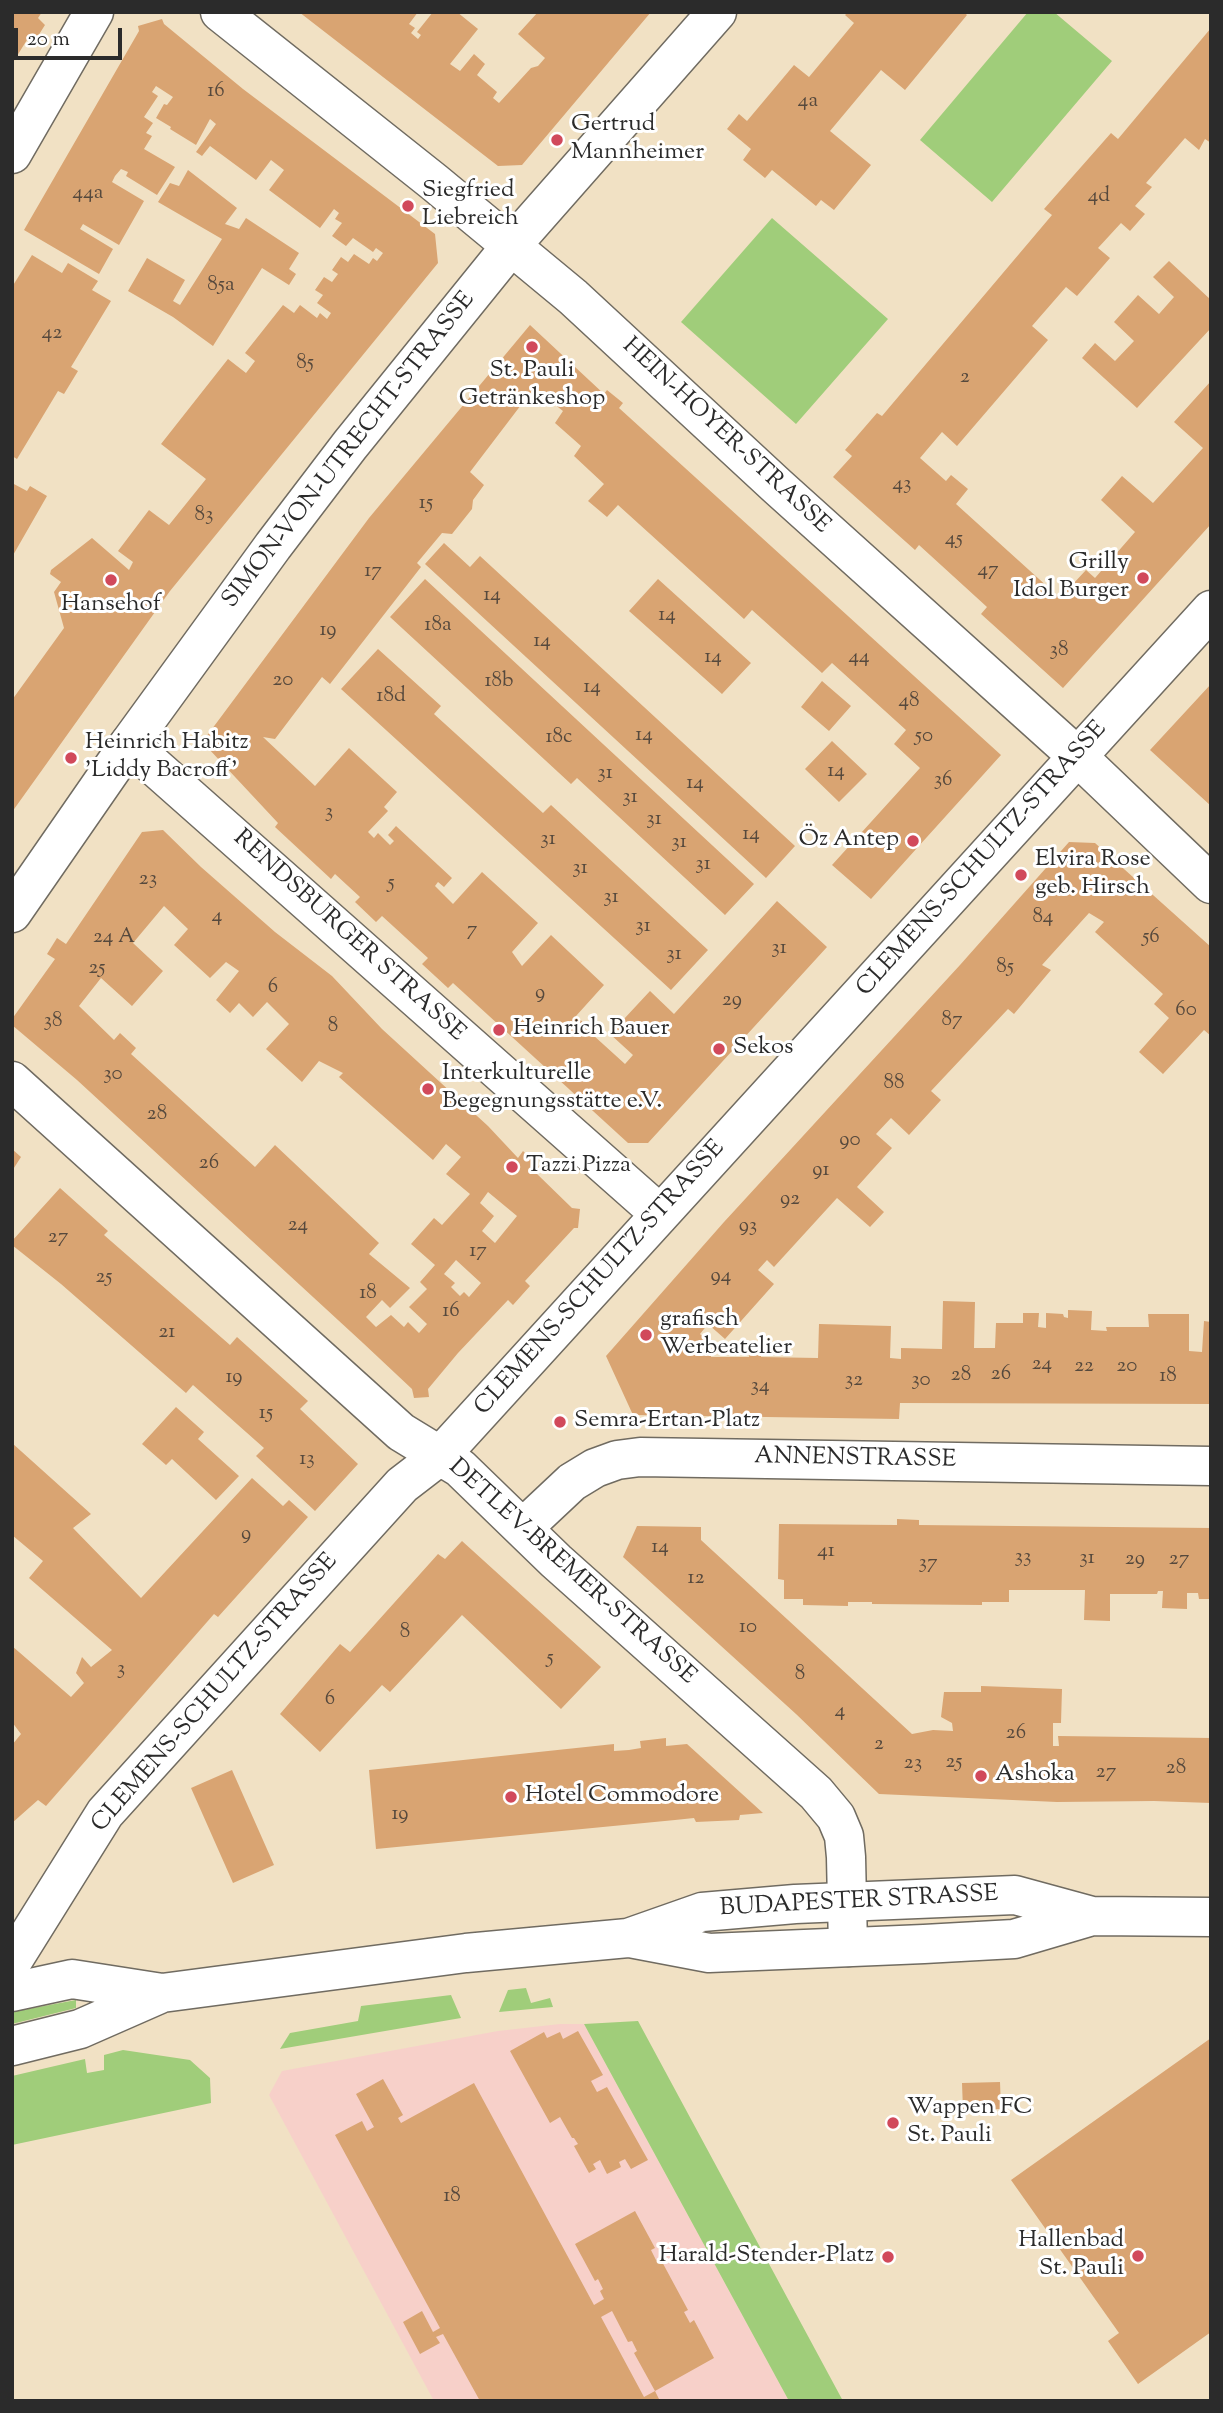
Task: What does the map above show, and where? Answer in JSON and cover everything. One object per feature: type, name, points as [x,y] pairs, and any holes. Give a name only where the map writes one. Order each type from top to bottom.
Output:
[{"type":"street","points":[[12,154],[93,12]]},
{"type":"street","name":"HEIN-HOYER-STRASSE","points":[[220,12],[434,182],[573,297],[777,486],[1078,757],[1211,884]]},
{"type":"street","name":"SIMON-VON-UTRECHT-STRASSE","points":[[12,913],[129,744],[280,536],[368,422],[511,246],[716,12]]},
{"type":"street","name":"CLEMENS-SCHULTZ-STRASSE","points":[[12,1962],[105,1813],[402,1485],[440,1455],[1211,610]]},
{"type":"street","name":"RENDSBURGER STRASSE","points":[[129,744],[660,1214]]},
{"type":"street","name":"DETLEV-BREMER-STRASSE","points":[[12,1081],[401,1432],[460,1468],[827,1806],[844,1836],[848,1947]]},
{"type":"street","name":"ANNENSTRASSE","points":[[523,1528],[561,1491],[583,1475],[617,1460],[640,1457],[1211,1466]]},
{"type":"street","name":"BUDAPESTER STRASSE","points":[[12,2046],[80,2029],[162,1993],[453,1955],[628,1938],[702,1912],[847,1902],[1015,1895],[1092,1916],[1211,1917]]},
{"type":"street","name":"BUDAPESTER STRASSE","points":[[628,1938],[709,1954],[1014,1939],[1092,1916]]},
{"type":"street","name":"BUDAPESTER STRASSE","points":[[12,1992],[72,1979],[162,1993]]},
{"type":"shaded area","points":[[584,2024],[789,2401],[434,2401],[269,2095],[282,2071],[498,2031]]},
{"type":"green space","points":[[1028,12],[1054,12],[1112,61],[992,202],[920,140]]},
{"type":"green space","points":[[772,218],[888,319],[796,424],[681,322]]},
{"type":"green space","points":[[526,1988],[531,2003],[550,1998],[553,2007],[499,2012],[508,1990]]},
{"type":"green space","points":[[451,1995],[461,2018],[280,2049],[290,2033],[358,2021],[361,2006]]},
{"type":"green space","points":[[76,2000],[76,2008],[12,2024],[12,2012]]},
{"type":"green space","points":[[638,2021],[843,2401],[789,2401],[584,2024]]},
{"type":"green space","points":[[123,2050],[190,2060],[210,2078],[211,2103],[12,2145],[12,2076],[85,2059],[87,2073],[104,2070],[104,2055]]},
{"type":"building","points":[[12,12],[42,12],[38,18],[45,25],[38,36],[30,35],[12,64]]},
{"type":"building","points":[[299,12],[418,12],[409,24],[415,28],[411,33],[418,39],[421,35],[417,32],[433,12],[457,12],[478,29],[450,64],[460,71],[474,54],[485,64],[477,75],[497,92],[493,98],[499,103],[531,68],[538,66],[545,58],[518,34],[538,12],[651,12],[522,165],[498,166]]},
{"type":"building","points":[[848,12],[964,12],[967,15],[905,90],[881,70],[830,131],[871,165],[834,210],[821,200],[816,206],[772,170],[765,178],[743,160],[751,149],[727,129],[739,114],[747,121],[794,65],[809,77],[854,23],[845,15]]},
{"type":"building","points":[[162,19],[164,24],[243,89],[435,234],[438,263],[170,591],[12,812],[12,700],[64,628],[54,592],[61,582],[50,574],[51,570],[92,538],[129,570],[133,562],[118,551],[149,510],[169,525],[206,479],[161,444],[228,359],[246,373],[255,361],[245,353],[283,305],[294,313],[300,305],[317,318],[320,313],[327,319],[331,313],[317,303],[323,295],[315,290],[324,277],[332,282],[338,274],[332,270],[341,257],[348,262],[354,254],[369,264],[373,258],[377,261],[383,253],[376,248],[373,252],[353,238],[346,246],[332,236],[342,223],[335,219],[339,213],[334,209],[320,228],[269,190],[284,170],[271,160],[256,180],[210,146],[202,156],[196,152],[216,124],[210,119],[196,145],[170,129],[171,127],[156,118],[164,104],[167,105],[173,97],[156,86],[152,92],[158,96],[144,117],[153,123],[146,133],[152,136],[144,149],[175,167],[157,195],[126,176],[128,172],[121,169],[115,176],[112,182],[144,201],[119,245],[83,224],[80,229],[113,249],[99,274],[24,230],[139,31],[138,26]]},
{"type":"building","points":[[1211,28],[1211,143],[1205,139],[1199,150],[1185,138],[1146,183],[1152,187],[1135,206],[1145,214],[1130,231],[1121,223],[1098,248],[1110,258],[1077,296],[1066,287],[1032,326],[1048,340],[957,446],[942,432],[920,458],[946,481],[951,475],[968,489],[956,504],[1060,598],[1086,570],[1095,578],[1135,532],[1101,500],[1122,476],[1153,503],[1203,448],[1174,422],[1211,381],[1211,524],[1063,688],[981,614],[987,607],[919,545],[915,550],[833,477],[852,456],[845,450],[877,413],[882,416],[1052,215],[1044,209],[1111,133],[1118,139]]},
{"type":"building","points":[[188,170],[237,208],[225,224],[239,229],[246,218],[299,253],[289,269],[296,274],[289,285],[262,268],[213,346],[173,317],[128,291],[147,258],[185,280],[173,301],[180,305],[222,239],[158,202],[170,183],[179,186]]},
{"type":"building","points":[[32,255],[62,273],[68,263],[98,281],[92,290],[111,301],[71,367],[78,371],[64,394],[58,391],[17,459],[12,456],[12,287]]},
{"type":"building","points":[[1169,261],[1211,300],[1211,328],[1137,408],[1082,358],[1095,343],[1115,361],[1134,341],[1114,322],[1138,295],[1159,314],[1174,297],[1153,277]]},
{"type":"building","points":[[530,325],[604,394],[607,390],[623,403],[619,408],[1001,755],[871,899],[832,865],[920,768],[894,744],[906,730],[832,663],[822,673],[752,610],[744,619],[618,505],[607,517],[588,501],[604,484],[574,456],[581,446],[555,423],[563,411],[540,393],[521,405],[470,472],[484,485],[473,500],[472,509],[452,534],[442,533],[417,563],[421,567],[330,684],[322,677],[275,739],[263,737],[315,786],[349,748],[397,792],[384,807],[388,811],[368,832],[374,838],[378,833],[390,845],[394,841],[388,835],[396,826],[452,878],[444,887],[438,882],[435,886],[453,904],[482,872],[538,923],[512,952],[522,966],[551,935],[604,985],[576,1016],[584,1023],[582,1025],[625,1064],[633,1055],[610,1034],[650,991],[674,1014],[777,901],[827,947],[648,1143],[628,1143],[453,983],[448,988],[422,964],[428,958],[382,916],[376,922],[355,902],[360,897],[335,874],[331,879],[275,827],[278,823],[208,748],[206,737],[369,518]]},
{"type":"building","points":[[12,483],[27,491],[30,486],[47,496],[12,557]]},
{"type":"building","points":[[444,543],[470,567],[480,556],[795,846],[766,878],[425,564]]},
{"type":"building","points":[[425,579],[754,884],[725,915],[577,778],[571,784],[390,617]]},
{"type":"building","points":[[658,579],[751,663],[722,694],[629,611]]},
{"type":"building","points":[[378,649],[441,706],[434,714],[543,813],[551,805],[708,950],[671,990],[341,689]]},
{"type":"building","points":[[822,681],[851,706],[829,731],[801,707]]},
{"type":"building","points":[[1211,684],[1211,806],[1150,750]]},
{"type":"building","points":[[832,741],[867,774],[839,802],[805,769]]},
{"type":"building","points":[[163,830],[275,932],[332,976],[382,1029],[488,1126],[518,1158],[523,1151],[540,1168],[535,1172],[572,1208],[580,1209],[578,1228],[574,1228],[525,1281],[530,1286],[513,1305],[508,1300],[458,1353],[428,1389],[429,1397],[414,1398],[412,1389],[363,1343],[77,1080],[12,1025],[12,1019],[55,959],[47,954],[57,938],[66,944],[142,832]],"holes":[[[164,906],[188,929],[174,945],[210,978],[226,962],[239,971],[216,1000],[230,1013],[239,1003],[253,1017],[267,1002],[289,1024],[266,1049],[302,1082],[319,1061],[343,1073],[339,1077],[433,1160],[446,1144],[461,1157],[446,1174],[470,1194],[442,1225],[434,1218],[411,1244],[435,1265],[420,1282],[427,1289],[409,1307],[427,1324],[419,1333],[408,1322],[404,1327],[391,1315],[376,1327],[366,1317],[382,1300],[390,1308],[410,1288],[369,1254],[379,1243],[275,1145],[255,1167],[131,1054],[136,1048],[120,1033],[114,1040],[79,1006],[101,978],[132,1006],[163,971],[133,943]],[[488,1192],[517,1216],[495,1243],[482,1231],[494,1216],[480,1203]],[[456,1260],[481,1283],[469,1297],[464,1292],[460,1296],[451,1287],[455,1283],[444,1274]]]},
{"type":"building","points":[[1069,842],[1095,843],[1211,947],[1211,1036],[1204,1030],[1163,1074],[1139,1052],[1169,1018],[1154,1004],[1163,994],[1095,932],[1104,922],[1089,913],[1042,965],[1051,970],[1014,1014],[1008,1009],[931,1091],[941,1100],[909,1135],[891,1118],[876,1134],[892,1148],[857,1187],[884,1212],[870,1227],[837,1198],[774,1267],[767,1260],[758,1270],[774,1284],[725,1339],[708,1324],[700,1334],[711,1344],[711,1357],[749,1357],[750,1348],[761,1348],[761,1357],[818,1358],[819,1324],[891,1326],[890,1358],[901,1359],[901,1348],[942,1349],[943,1301],[975,1302],[974,1348],[995,1348],[996,1323],[1023,1323],[1023,1313],[1039,1313],[1038,1327],[1046,1328],[1046,1313],[1063,1314],[1068,1318],[1068,1310],[1092,1311],[1091,1330],[1107,1331],[1106,1327],[1149,1327],[1148,1314],[1189,1314],[1189,1351],[1202,1352],[1204,1321],[1211,1322],[1211,1404],[900,1403],[899,1419],[633,1415],[606,1356]]},
{"type":"building","points":[[12,1149],[21,1157],[12,1171]]},
{"type":"building","points":[[60,1188],[108,1231],[104,1235],[230,1345],[237,1337],[308,1401],[300,1409],[358,1464],[315,1511],[256,1456],[264,1448],[193,1385],[186,1393],[12,1245],[12,1241]]},
{"type":"building","points":[[176,1407],[204,1432],[198,1439],[239,1476],[216,1500],[172,1459],[166,1465],[142,1444]]},
{"type":"building","points":[[12,1443],[91,1514],[73,1528],[141,1598],[252,1478],[283,1506],[289,1500],[308,1517],[218,1617],[214,1614],[46,1806],[38,1800],[12,1823],[12,1745],[21,1734],[12,1722],[12,1646],[71,1697],[84,1683],[76,1673],[82,1657],[91,1667],[112,1650],[29,1578],[43,1561],[12,1535]]},
{"type":"building","points":[[897,1519],[919,1520],[919,1525],[1211,1528],[1211,1599],[1199,1599],[1198,1593],[1187,1593],[1187,1609],[1162,1608],[1163,1591],[1158,1591],[1157,1594],[1110,1594],[1110,1621],[1084,1620],[1085,1590],[1009,1590],[1009,1602],[982,1602],[982,1605],[848,1602],[848,1606],[803,1605],[803,1599],[784,1599],[784,1580],[778,1579],[779,1524],[897,1525]]},
{"type":"building","points":[[637,1526],[701,1527],[701,1540],[912,1734],[933,1730],[953,1731],[952,1723],[941,1717],[944,1692],[981,1692],[981,1686],[1062,1689],[1061,1723],[1053,1723],[1053,1746],[1059,1746],[1058,1736],[1211,1738],[1211,1803],[1057,1802],[879,1794],[796,1714],[623,1557]]},
{"type":"building","points":[[462,1541],[601,1667],[561,1709],[462,1615],[390,1692],[382,1685],[320,1752],[280,1714],[340,1644],[350,1652],[438,1554],[445,1559]]},
{"type":"building","points":[[666,1738],[666,1746],[687,1744],[763,1813],[740,1815],[739,1820],[696,1822],[694,1818],[376,1849],[369,1770],[614,1744],[614,1751],[629,1750],[641,1748],[640,1741]]},
{"type":"building","points":[[232,1770],[274,1865],[233,1883],[191,1788]]},
{"type":"building","points":[[578,2031],[603,2075],[591,2081],[597,2092],[607,2087],[648,2160],[631,2169],[625,2159],[619,2162],[621,2167],[607,2174],[600,2160],[593,2164],[596,2169],[589,2173],[574,2146],[578,2144],[560,2117],[550,2123],[510,2051],[544,2032],[547,2038],[560,2032],[563,2039]]},
{"type":"building","name":"Hallenbad St. Pauli","points":[[1211,2038],[1211,2332],[1138,2384],[1108,2341],[1119,2333],[1011,2180]]},
{"type":"building","points":[[383,2079],[403,2115],[398,2118],[401,2123],[474,2083],[594,2305],[604,2299],[600,2291],[603,2289],[598,2279],[595,2281],[575,2244],[635,2211],[655,2248],[651,2250],[656,2260],[660,2258],[688,2310],[684,2312],[690,2323],[694,2320],[714,2358],[655,2391],[660,2401],[480,2401],[443,2334],[436,2337],[440,2343],[420,2354],[403,2322],[422,2311],[433,2332],[440,2328],[335,2135],[362,2121],[367,2131],[374,2127],[356,2094]],"holes":[[[612,2311],[628,2342],[632,2341],[637,2351],[634,2353],[655,2391],[644,2397],[601,2317]]]},
{"type":"building","points":[[1000,2082],[1001,2109],[963,2110],[962,2083]]},
{"type":"place","name":"Gertrud Mannheimer","points":[[557,140]]},
{"type":"place","name":"Siegfried Liebreich","points":[[408,206]]},
{"type":"place","name":"St. Pauli Getränkeshop","points":[[532,347]]},
{"type":"place","name":"Grilly Idol Burger","points":[[1143,578]]},
{"type":"place","name":"Hansehof","points":[[111,580]]},
{"type":"place","name":"Heinrich Habitz 'Liddy Bacroff'","points":[[71,758]]},
{"type":"place","name":"Öz Antep","points":[[913,841]]},
{"type":"place","name":"Elvira Rose geb. Hirsch","points":[[1021,875]]},
{"type":"place","name":"Heinrich Bauer","points":[[499,1030]]},
{"type":"place","name":"Sekos","points":[[719,1049]]},
{"type":"place","name":"Interkulturelle Begegnungsstätte e.V.","points":[[428,1089]]},
{"type":"place","name":"Tazzi Pizza","points":[[512,1167]]},
{"type":"place","name":"grafisch Werbeatelier","points":[[646,1335]]},
{"type":"place","name":"Semra-Ertan-Platz","points":[[560,1422]]},
{"type":"place","name":"Ashoka","points":[[981,1776]]},
{"type":"place","name":"Hotel Commodore","points":[[511,1797]]},
{"type":"place","name":"Wappen FC St. Pauli","points":[[893,2123]]},
{"type":"place","name":"Hallenbad St. Pauli","points":[[1138,2256]]},
{"type":"place","name":"Harald-Stender-Platz","points":[[888,2257]]}]
